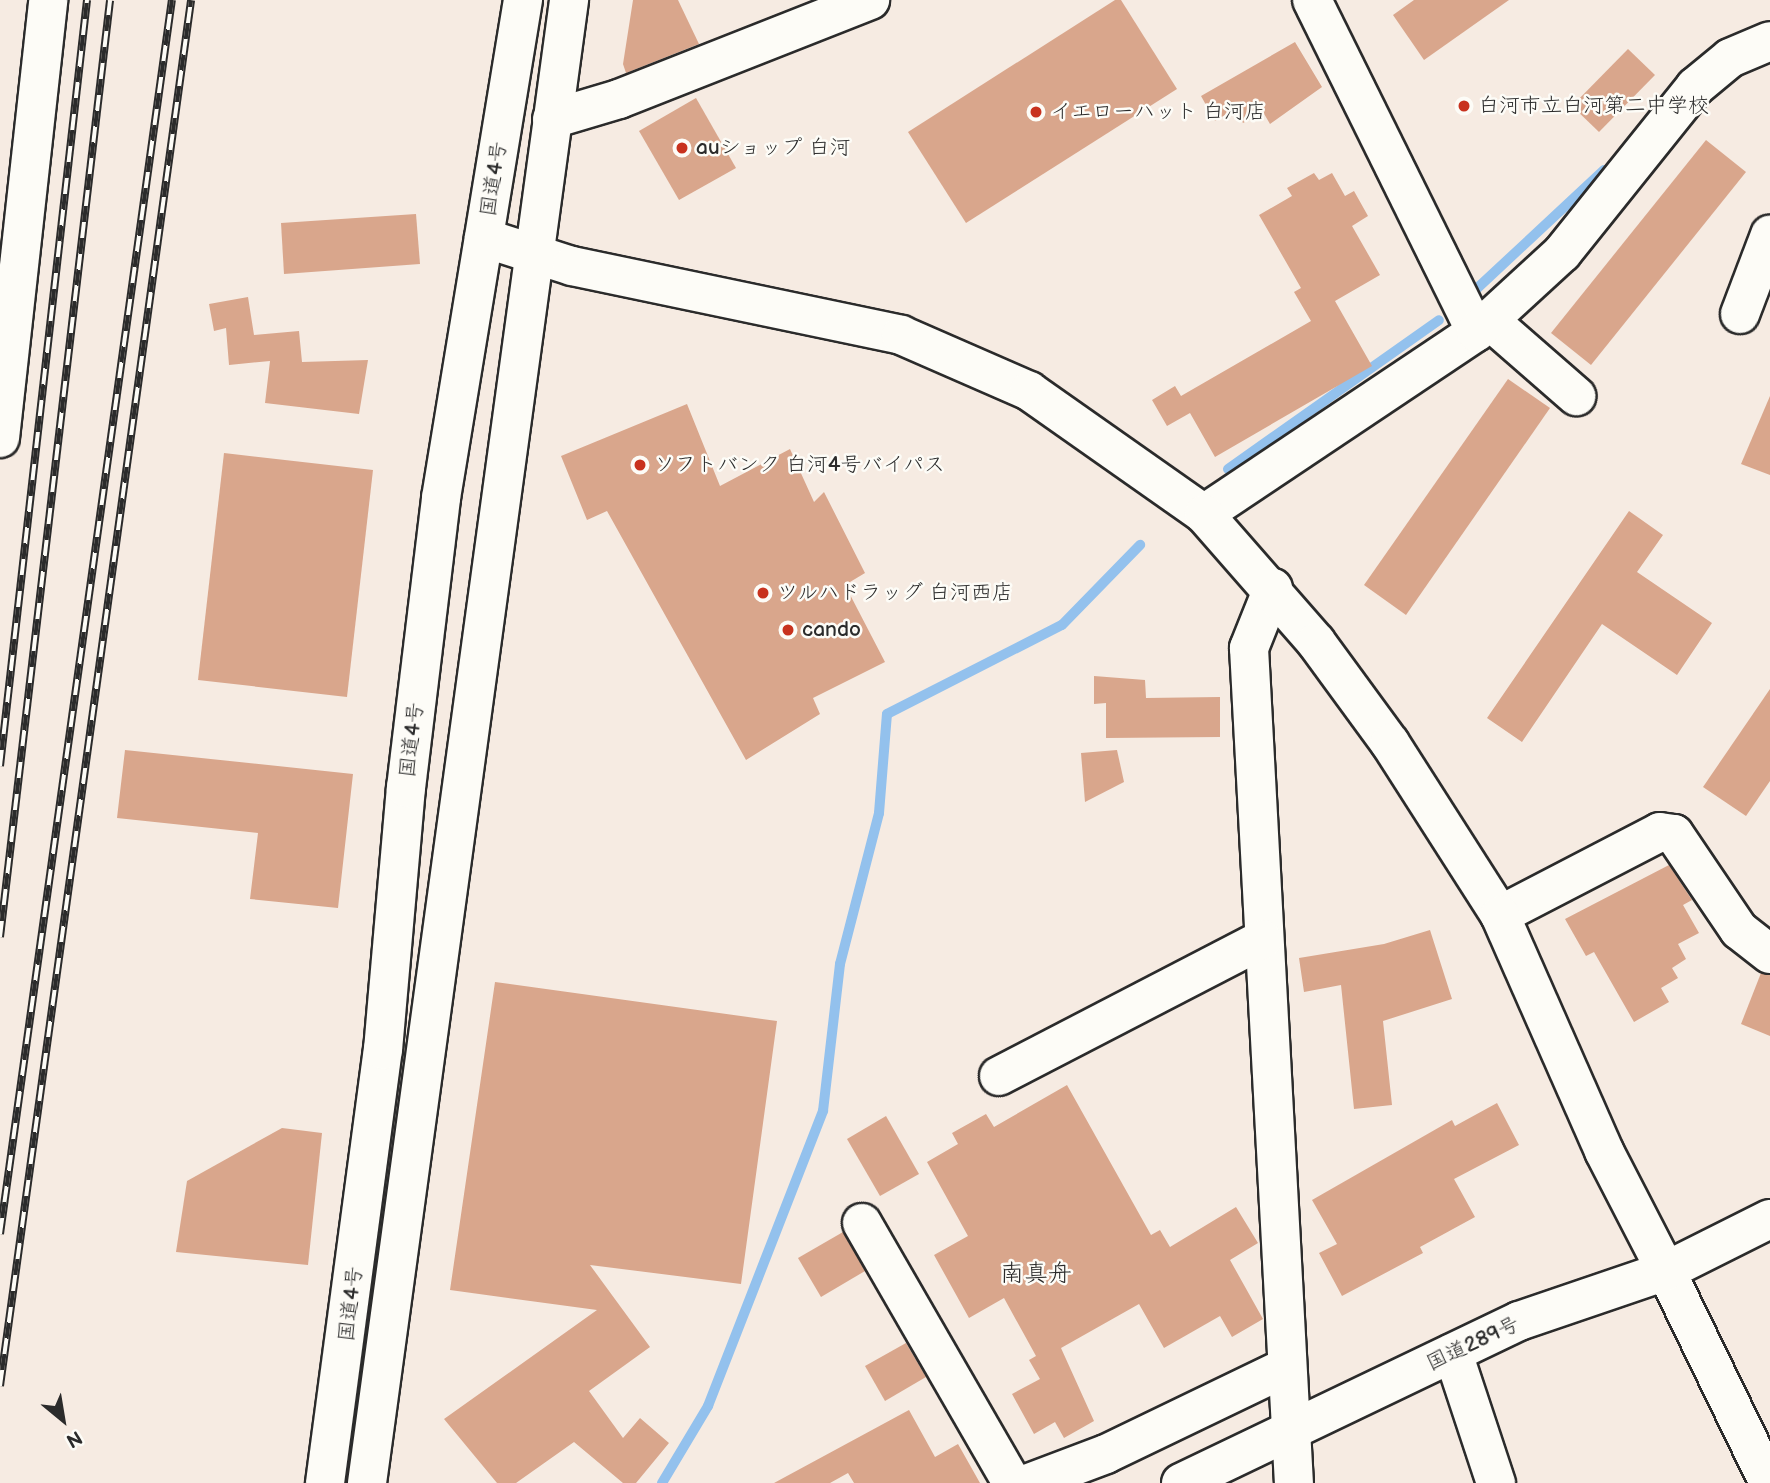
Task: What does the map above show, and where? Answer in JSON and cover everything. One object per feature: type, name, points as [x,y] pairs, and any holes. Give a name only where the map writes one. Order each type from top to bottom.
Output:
[{"type":"main road","points":[[0,438],[7,325],[48,0]]},
{"type":"main road","name":"国道4号","points":[[325,1483],[383,1050],[406,788],[441,498],[523,0]]},
{"type":"main road","name":"国道4号","points":[[367,1483],[569,0]]},
{"type":"main road","points":[[552,119],[619,99],[870,0]]},
{"type":"main road","points":[[1312,0],[1483,326],[1576,396]]},
{"type":"main road","points":[[1204,514],[1483,326],[1562,253],[1695,87],[1730,58],[1770,41]]},
{"type":"main road","points":[[1740,314],[1770,235]]},
{"type":"main road","points":[[484,239],[532,257],[901,335],[1029,390],[1204,514],[1273,589],[1390,743],[1500,915],[1604,1151],[1666,1271],[1769,1483]]},
{"type":"main road","points":[[1273,589],[1249,648],[1288,1432],[1294,1483]]},
{"type":"main road","points":[[1500,915],[1660,832],[1674,834],[1739,930],[1770,954]]},
{"type":"main road","points":[[999,1076],[1263,939]]},
{"type":"main road","name":"国道289号","points":[[1181,1483],[1519,1321],[1666,1271],[1770,1219]]},
{"type":"main road","points":[[862,1223],[1012,1483]]},
{"type":"main road","points":[[1452,1353],[1496,1483]]},
{"type":"main road","points":[[1029,1483],[1106,1454],[1285,1368]]},
{"type":"building","points":[[633,0],[678,0],[699,44],[626,73],[623,64]]},
{"type":"building","points":[[1115,0],[1121,0],[1177,89],[966,223],[908,132]]},
{"type":"building","points":[[1414,0],[1509,0],[1424,60],[1393,15]]},
{"type":"building","points":[[1295,42],[1322,87],[1270,124],[1263,112],[1243,123],[1235,109],[1215,121],[1201,96]]},
{"type":"building","points":[[1628,49],[1655,75],[1599,132],[1572,106]]},
{"type":"building","points":[[696,98],[736,168],[679,200],[639,131]]},
{"type":"building","points":[[1706,140],[1746,172],[1591,365],[1551,333]]},
{"type":"building","points":[[1314,173],[1319,180],[1332,173],[1345,196],[1354,191],[1368,216],[1352,226],[1380,275],[1335,301],[1372,366],[1215,457],[1190,413],[1167,426],[1152,400],[1175,386],[1181,396],[1311,321],[1294,292],[1301,288],[1259,215],[1292,196],[1287,188]]},
{"type":"building","points":[[416,214],[420,264],[284,274],[281,223]]},
{"type":"building","points":[[248,297],[254,335],[299,331],[302,362],[368,360],[359,414],[265,403],[270,361],[229,365],[226,328],[214,331],[209,304]]},
{"type":"building","points":[[1508,379],[1550,408],[1406,615],[1364,585]]},
{"type":"building","points":[[1770,396],[1770,475],[1741,464]]},
{"type":"building","points":[[687,404],[720,486],[790,449],[814,502],[824,492],[865,573],[845,585],[885,662],[813,698],[820,714],[746,760],[607,511],[587,520],[561,456]]},
{"type":"building","points":[[224,453],[373,470],[347,697],[198,680]]},
{"type":"building","points":[[1629,511],[1663,535],[1637,572],[1712,623],[1677,675],[1602,624],[1522,742],[1487,718]]},
{"type":"building","points":[[1094,676],[1145,680],[1146,698],[1220,697],[1220,737],[1106,738],[1106,703],[1094,704]]},
{"type":"building","points":[[1770,689],[1770,781],[1746,816],[1703,787]]},
{"type":"building","points":[[125,750],[353,774],[338,908],[250,899],[258,833],[117,818]]},
{"type":"building","points":[[1117,750],[1124,782],[1085,802],[1081,753]]},
{"type":"building","points":[[1669,865],[1692,900],[1683,905],[1699,933],[1678,944],[1686,959],[1672,968],[1678,978],[1661,988],[1669,1002],[1634,1022],[1594,952],[1586,956],[1565,919]]},
{"type":"building","points":[[1430,930],[1452,999],[1383,1021],[1392,1105],[1354,1109],[1341,985],[1304,992],[1299,958],[1384,944]]},
{"type":"building","points":[[1761,973],[1770,975],[1770,1036],[1741,1024]]},
{"type":"building","points":[[495,982],[777,1021],[741,1284],[590,1265],[650,1347],[589,1391],[623,1438],[640,1418],[669,1443],[636,1483],[623,1483],[574,1442],[516,1483],[497,1483],[444,1419],[597,1310],[450,1290]]},
{"type":"building","points":[[1067,1085],[1151,1235],[1160,1230],[1170,1247],[1236,1207],[1258,1243],[1230,1260],[1263,1319],[1232,1337],[1220,1316],[1164,1348],[1139,1304],[1061,1348],[1094,1421],[1064,1438],[1055,1422],[1034,1434],[1012,1394],[1040,1379],[1029,1360],[1036,1356],[1004,1298],[969,1318],[934,1255],[968,1236],[927,1162],[958,1144],[952,1133],[986,1114],[994,1127]]},
{"type":"building","points":[[1497,1103],[1519,1145],[1454,1179],[1475,1217],[1420,1247],[1423,1253],[1342,1296],[1319,1253],[1337,1244],[1312,1200],[1452,1120],[1455,1126]]},
{"type":"building","points":[[886,1116],[919,1174],[880,1196],[847,1139]]},
{"type":"building","points":[[282,1128],[322,1133],[308,1265],[176,1252],[187,1181]]},
{"type":"building","points":[[843,1232],[865,1271],[821,1297],[798,1258]]},
{"type":"building","points":[[906,1343],[926,1377],[885,1401],[865,1366]]},
{"type":"building","points":[[909,1410],[935,1457],[958,1444],[980,1483],[854,1483],[848,1473],[830,1483],[774,1483]]},
{"type":"waterway","points":[[1471,294],[1604,170]]},
{"type":"waterway","points":[[1228,469],[1439,320]]},
{"type":"waterway","points":[[662,1483],[708,1406],[823,1111],[840,964],[879,813],[887,714],[1062,625],[1140,545]]},
{"type":"railway","points":[[0,766],[87,0]]},
{"type":"railway","points":[[0,937],[110,0]]},
{"type":"railway","points":[[0,1234],[172,0]]},
{"type":"railway","points":[[0,1386],[191,0]]},
{"type":"place","name":"白河市立白河第二中学校","points":[[1464,106]]},
{"type":"place","name":"イエローハット 白河店","points":[[1036,112]]},
{"type":"place","name":"auショップ 白河","points":[[682,148]]},
{"type":"place","name":"ソフトバンク 白河4号バイパス","points":[[640,465]]},
{"type":"place","name":"ツルハドラッグ 白河西店","points":[[763,593]]},
{"type":"place","name":"cando","points":[[788,630]]},
{"type":"district","name":"南真舟","points":[[1036,1274]]}]
